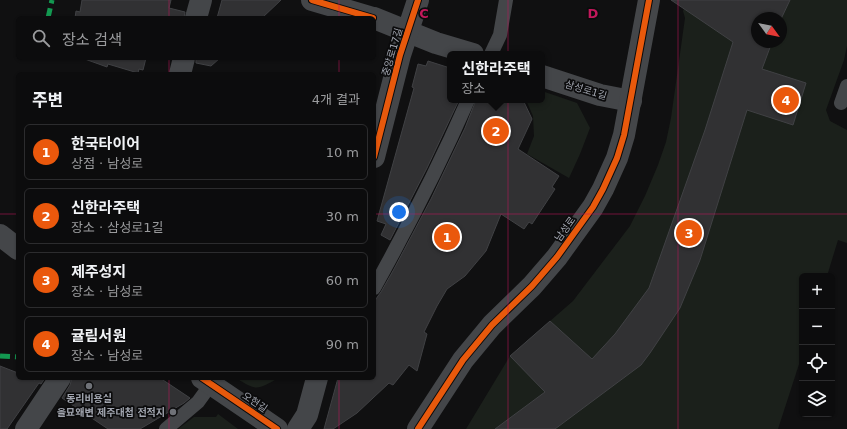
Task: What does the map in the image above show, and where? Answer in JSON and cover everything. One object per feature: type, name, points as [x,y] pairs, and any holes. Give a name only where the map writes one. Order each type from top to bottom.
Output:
[{"type":"street","points":[[197,16],[201,0]]},
{"type":"street","points":[[312,0],[367,16]]},
{"type":"street","name":"중앙로17길","points":[[376,149],[400,54],[418,0]]},
{"type":"street","name":"남성로","points":[[418,429],[447,383],[479,339],[532,286],[557,257],[603,189],[617,158],[624,134],[649,0]]},
{"type":"street","points":[[376,19],[436,43],[463,51]]},
{"type":"street","points":[[180,72],[184,60]]},
{"type":"street","name":"삼성로1길","points":[[545,77],[600,95],[631,101]]},
{"type":"street","points":[[0,235],[16,247]]},
{"type":"street","points":[[26,429],[59,380]]},
{"type":"street","points":[[298,429],[307,415],[316,380]]},
{"type":"street","name":"오현길","points":[[206,381],[277,429]]},
{"type":"lane","points":[[492,51],[500,35],[506,0]]},
{"type":"lane","points":[[841,103],[847,86]]},
{"type":"lane","points":[[376,284],[455,130],[467,103]]},
{"type":"lane","points":[[166,429],[198,402],[206,381]]},
{"type":"shaded area","points":[[687,0],[847,0],[847,46],[844,60],[826,110],[830,121],[847,130],[847,243],[838,240],[828,273],[799,273],[799,364],[778,429],[466,429],[510,356],[573,301],[630,226],[645,196],[666,142],[671,118],[685,18],[683,11]]},
{"type":"shaded area","points":[[545,92],[577,103],[590,128],[569,178],[527,154],[534,136],[533,116],[527,103],[545,103]]},
{"type":"shaded area","points":[[240,380],[275,380],[262,387],[253,387]]},
{"type":"shaded area","points":[[218,414],[238,429],[178,429],[194,417],[216,417]]},
{"type":"building","points":[[82,0],[171,0],[169,8],[185,12],[184,16],[75,16],[76,11],[80,12]]},
{"type":"building","points":[[222,0],[281,0],[264,16],[218,16]]},
{"type":"building","points":[[671,0],[790,0],[784,12],[751,12],[751,48],[770,48],[762,69],[806,83],[793,125],[747,110],[700,260],[680,308],[641,365],[555,429],[495,429],[545,392],[510,356],[550,321],[592,359],[615,334],[649,288],[705,130],[733,42]]},
{"type":"building","points":[[88,60],[146,60],[143,70],[139,69],[138,72],[108,64],[107,67]]},
{"type":"building","points":[[196,60],[218,60],[211,66],[196,63]]},
{"type":"building","points":[[428,61],[447,67],[447,103],[458,103],[427,168],[390,240],[381,235],[386,224],[377,221],[414,88],[412,87],[418,64],[426,66]]},
{"type":"building","points":[[475,103],[524,103],[532,119],[518,149],[559,176],[552,187],[555,189],[532,224],[529,222],[524,229],[501,214],[486,251],[465,276],[447,289],[437,306],[424,332],[427,334],[417,371],[409,365],[393,385],[389,383],[357,413],[333,429],[324,429],[337,380],[376,380],[376,299],[394,269],[431,199],[465,128]]},
{"type":"building","points":[[0,366],[16,372],[16,380],[44,380],[41,384],[39,383],[7,429],[0,429]]},
{"type":"building","points":[[71,380],[163,380],[190,398],[140,429],[108,429],[62,398]]},
{"type":"marked path","points":[[48,16],[52,0]]},
{"type":"marked path","points":[[0,356],[16,357]]},
{"type":"cycle path","points":[[312,0],[366,16]]},
{"type":"cycle path","points":[[376,149],[400,55],[418,0]]},
{"type":"cycle path","points":[[418,429],[463,360],[492,325],[532,286],[557,257],[593,207],[603,189],[617,158],[624,135],[649,0]]},
{"type":"cycle path","points":[[205,380],[277,429]]},
{"type":"place","name":"귤림서원","points":[[786,100]]},
{"type":"place","name":"신한라주택","points":[[496,131]]},
{"type":"place","name":"제주성지","points":[[689,233]]},
{"type":"place","name":"한국타이어","points":[[447,237]]},
{"type":"place","name":"동리비용실","points":[[89,386]]},
{"type":"place","name":"을묘왜변 제주대첩 전적지","points":[[173,412]]}]
